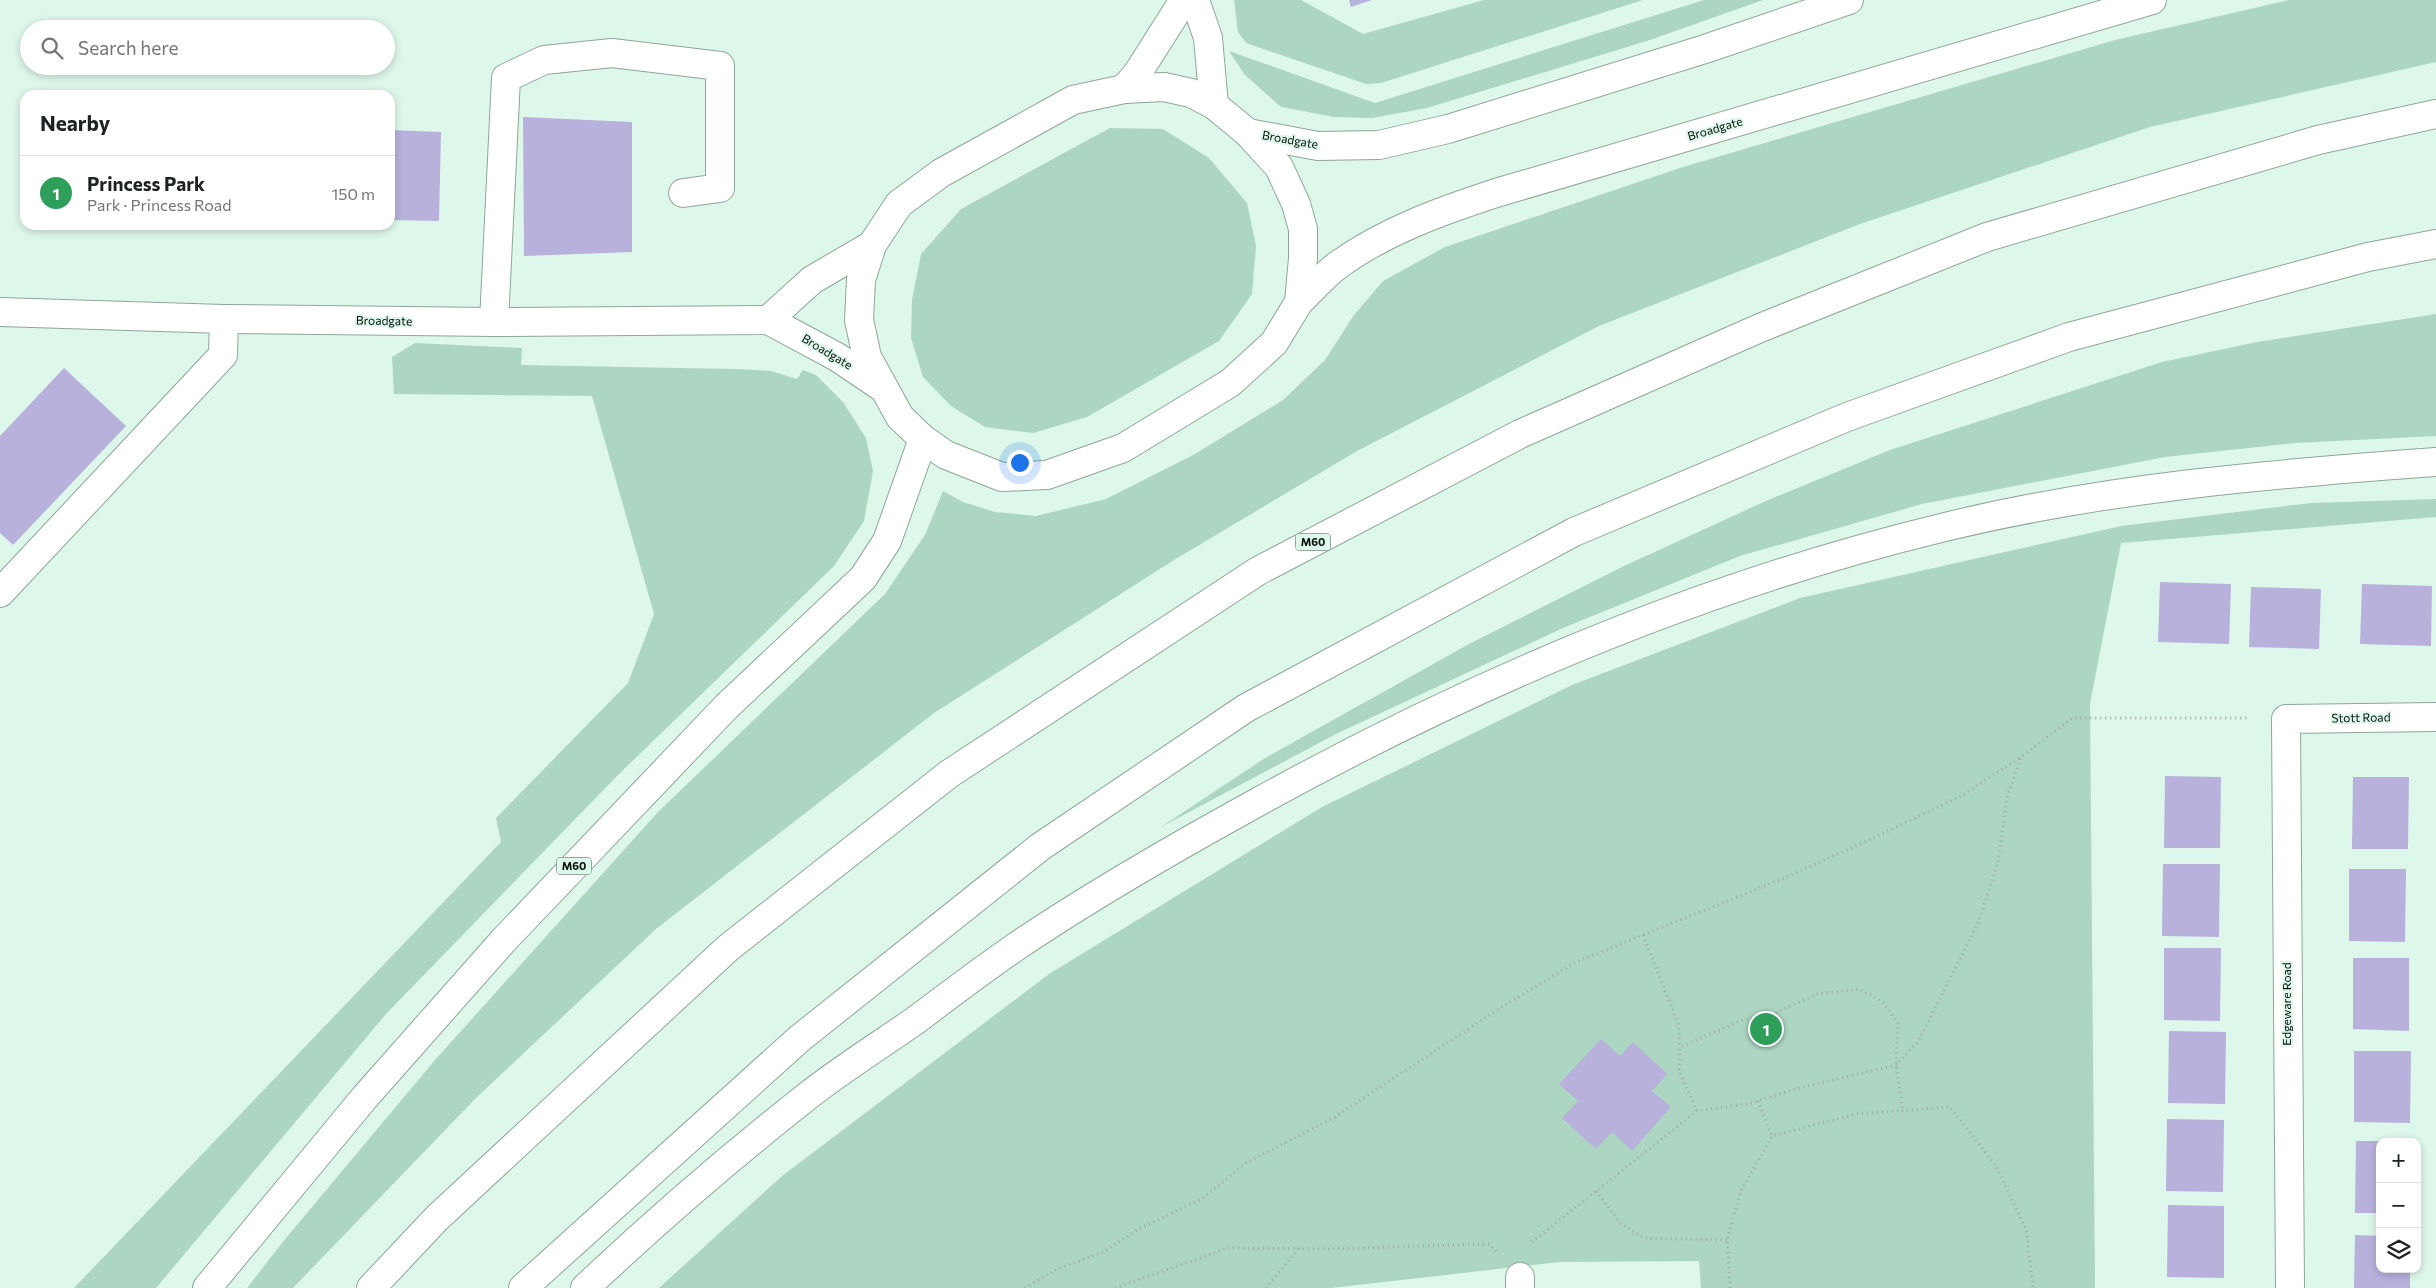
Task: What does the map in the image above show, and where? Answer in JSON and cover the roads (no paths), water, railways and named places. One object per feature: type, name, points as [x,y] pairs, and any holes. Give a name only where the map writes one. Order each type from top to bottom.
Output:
[{"type":"main road","points":[[1124,89],[1137,74],[1184,0]]},
{"type":"main road","points":[[1195,0],[1208,38],[1214,105]]},
{"type":"main road","name":"Broadgate","points":[[1248,133],[1318,146],[1378,145],[1448,129],[1705,49],[1849,0]]},
{"type":"main road","name":"Broadgate","points":[[1299,302],[1304,258],[1303,229],[1296,204],[1279,168],[1248,133],[1214,105],[1191,93],[1164,87],[1124,89],[1074,100],[941,173],[899,204],[872,244],[862,280],[859,320],[867,356],[883,388],[900,417],[923,439],[946,455],[1002,477],[1048,475],[1115,451],[1230,383],[1274,343],[1299,302],[1338,265],[1386,236],[1434,214],[1496,193],[2152,0]]},
{"type":"main road","points":[[494,322],[506,78],[544,60],[612,53],[720,66],[720,188],[683,194]]},
{"type":"main road","name":"M60","points":[[371,1288],[437,1218],[728,948],[949,774],[1258,571],[1520,434],[1760,328],[1988,237],[2318,140],[2436,114]]},
{"type":"main road","name":"Broadgate","points":[[768,320],[812,280],[872,244]]},
{"type":"main road","points":[[523,1288],[807,1033],[1040,847],[1246,708],[1574,532],[1847,417],[2069,337],[2368,257],[2436,244]]},
{"type":"main road","name":"Broadgate","points":[[0,312],[224,319],[494,322],[768,320],[837,356],[883,388]]},
{"type":"main road","points":[[0,593],[223,355],[224,319]]},
{"type":"main road","name":"M60","points":[[207,1288],[365,1097],[503,941],[726,707],[863,578],[887,541],[923,439]]},
{"type":"main road","points":[[585,1288],[653,1223],[809,1095],[1018,946],[1172,849],[1328,763],[1490,684],[1656,616],[1793,570],[1941,528],[2125,492],[2303,471],[2436,462]]},
{"type":"main road","name":"Stott Road","points":[[2286,720],[2436,717]]},
{"type":"main road","name":"Edgeware Road","points":[[2286,720],[2290,1288]]},
{"type":"place","name":"Princess Park","points":[[1766,1029]]}]
